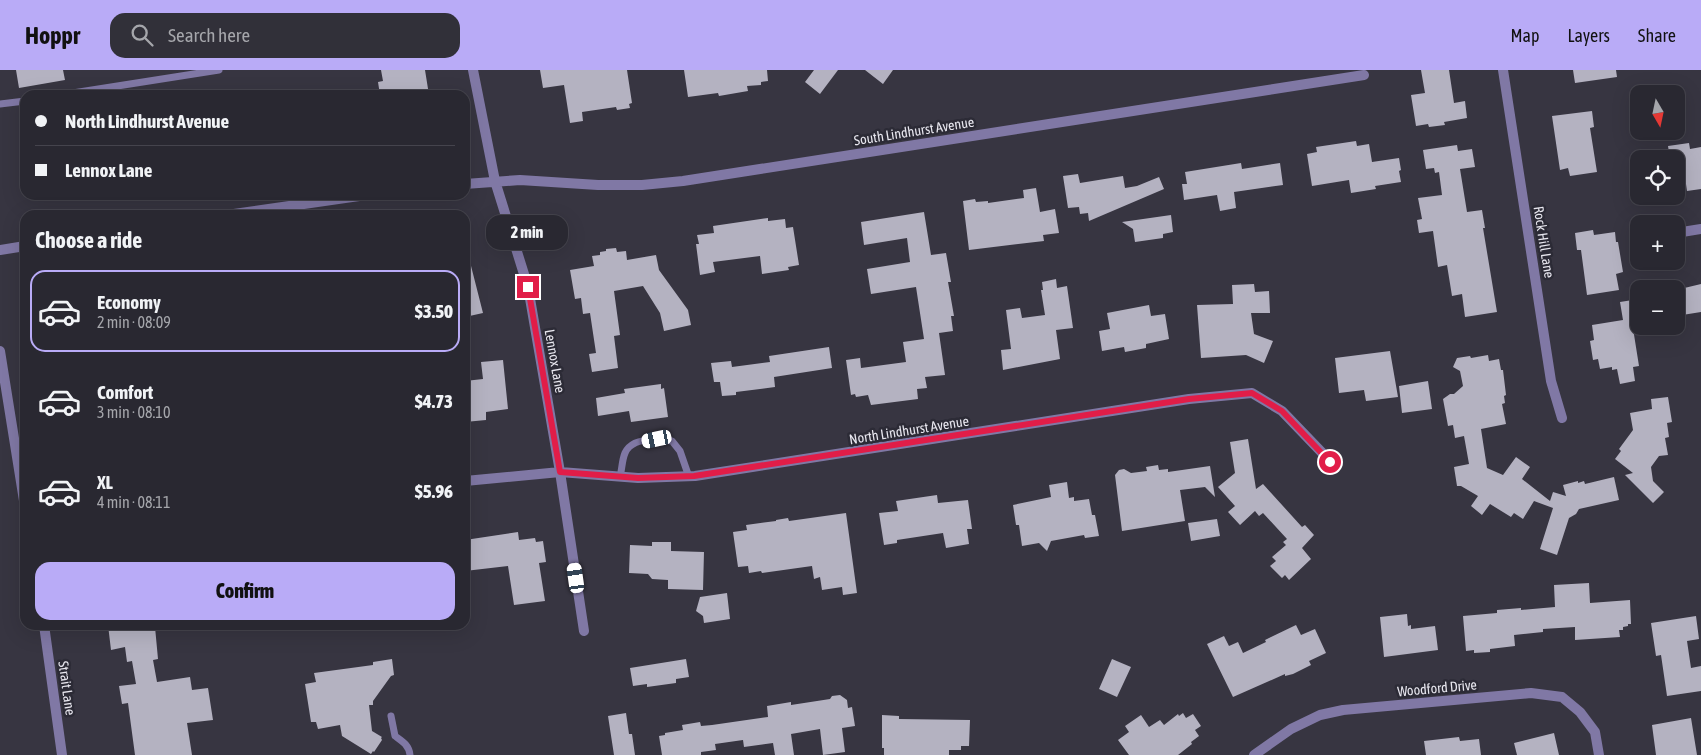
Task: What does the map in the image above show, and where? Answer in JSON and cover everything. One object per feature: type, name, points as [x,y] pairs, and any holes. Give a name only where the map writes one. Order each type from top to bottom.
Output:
[{"type":"street","name":"Lennox Lane","points":[[473,70],[495,181],[528,287],[560,472],[584,631]]},
{"type":"street","name":"Rock Hill Lane","points":[[1503,70],[1552,381],[1562,418]]},
{"type":"street","name":"South Lindhurst Avenue","points":[[470,184],[520,180],[598,185],[642,185],[683,181],[1364,76]]},
{"type":"street","points":[[262,210],[331,200]]},
{"type":"street","points":[[1685,232],[1701,229]]},
{"type":"street","points":[[0,250],[20,247]]},
{"type":"street","points":[[0,351],[20,476]]},
{"type":"street","name":"North Lindhurst Avenue","points":[[470,481],[560,472],[638,478],[689,477],[1189,399],[1252,393],[1282,411],[1330,462]]},
{"type":"street","name":"Strait Lane","points":[[45,630],[62,755]]},
{"type":"street","name":"Woodford Drive","points":[[1254,755],[1291,729],[1320,715],[1343,710],[1531,693],[1562,696],[1580,712],[1595,732],[1599,755]]},
{"type":"lane","points":[[92,90],[220,70]]},
{"type":"lane","points":[[0,104],[20,101]]},
{"type":"lane","points":[[620,477],[625,452],[632,444],[657,439],[672,441],[680,452],[689,477]]},
{"type":"lane","points":[[391,716],[394,736],[404,742],[410,755]]},
{"type":"building","points":[[16,70],[63,70],[65,80],[19,88]]},
{"type":"building","points":[[381,70],[425,70],[428,90],[379,90],[378,82],[383,81]]},
{"type":"building","points":[[540,70],[627,70],[632,103],[629,104],[630,108],[617,110],[616,107],[582,112],[583,121],[570,123],[564,85],[543,88]]},
{"type":"building","points":[[684,70],[767,70],[768,81],[761,82],[761,85],[747,86],[748,91],[719,96],[718,93],[688,97]]},
{"type":"building","points":[[814,70],[838,70],[820,94],[805,82]]},
{"type":"building","points":[[865,70],[893,70],[883,84]]},
{"type":"building","points":[[1421,70],[1449,70],[1454,103],[1465,101],[1467,118],[1444,122],[1445,125],[1429,127],[1428,124],[1416,126],[1411,95],[1425,93]]},
{"type":"building","points":[[1573,70],[1616,70],[1617,77],[1575,83]]},
{"type":"building","points":[[1592,111],[1594,127],[1590,128],[1597,172],[1570,176],[1568,168],[1560,170],[1552,116]]},
{"type":"building","points":[[1356,141],[1357,146],[1369,144],[1372,162],[1399,158],[1401,182],[1375,186],[1376,189],[1351,193],[1349,180],[1312,186],[1307,154],[1317,152],[1316,147]]},
{"type":"building","points":[[1689,143],[1690,149],[1701,147],[1701,189],[1687,191],[1685,184],[1685,150],[1669,150],[1668,146]]},
{"type":"building","points":[[1457,145],[1458,151],[1472,149],[1475,167],[1460,169],[1467,212],[1482,210],[1485,228],[1483,228],[1497,312],[1465,317],[1462,294],[1452,296],[1447,265],[1438,267],[1433,231],[1419,233],[1417,220],[1422,219],[1418,198],[1442,195],[1439,172],[1435,173],[1434,168],[1426,169],[1423,150]]},
{"type":"building","points":[[1241,163],[1242,169],[1280,163],[1283,185],[1234,192],[1236,208],[1220,211],[1217,195],[1184,200],[1182,184],[1187,184],[1185,172]]},
{"type":"building","points":[[1078,174],[1080,183],[1123,176],[1125,188],[1137,186],[1159,177],[1164,189],[1089,221],[1088,213],[1080,214],[1079,207],[1068,208],[1063,176]]},
{"type":"building","points":[[1036,188],[1040,212],[1055,209],[1059,233],[1043,235],[1044,241],[969,250],[963,201],[975,199],[976,202],[988,201],[988,203],[1024,198],[1023,190]]},
{"type":"building","points":[[924,212],[931,255],[946,253],[951,282],[948,282],[954,316],[951,316],[953,331],[939,333],[945,375],[925,377],[927,388],[917,389],[918,399],[871,405],[868,395],[856,397],[855,394],[851,395],[846,360],[860,358],[861,368],[906,362],[903,342],[924,339],[916,287],[871,294],[867,269],[910,262],[907,238],[864,245],[861,222]]},
{"type":"building","points":[[1171,215],[1173,232],[1163,234],[1163,238],[1135,242],[1133,229],[1122,222]]},
{"type":"building","points":[[768,218],[768,221],[785,219],[786,228],[793,227],[799,265],[788,267],[789,270],[762,274],[760,256],[713,262],[715,272],[700,275],[696,244],[699,244],[697,235],[714,233],[713,226]]},
{"type":"building","points":[[1593,230],[1594,235],[1615,232],[1623,272],[1616,274],[1619,290],[1587,295],[1581,250],[1577,250],[1575,233]]},
{"type":"building","points":[[616,248],[617,252],[626,251],[627,260],[656,255],[659,270],[688,310],[691,325],[664,331],[660,313],[643,286],[614,291],[620,335],[614,336],[618,368],[592,372],[589,354],[596,353],[590,313],[583,314],[581,298],[575,299],[570,270],[594,266],[592,256],[600,255],[600,252],[606,251],[606,249]]},
{"type":"building","points":[[470,262],[483,313],[470,316]]},
{"type":"building","points":[[1056,279],[1057,288],[1067,286],[1073,328],[1056,330],[1060,359],[1003,370],[1001,350],[1011,349],[1006,310],[1020,308],[1022,318],[1045,315],[1041,290],[1043,290],[1042,282]]},
{"type":"building","points":[[1254,284],[1255,292],[1269,291],[1270,313],[1251,313],[1254,334],[1273,341],[1264,363],[1246,355],[1201,358],[1197,305],[1233,304],[1232,285]]},
{"type":"building","points":[[1701,284],[1701,312],[1685,315],[1685,288]]},
{"type":"building","points":[[1630,300],[1630,335],[1634,335],[1639,366],[1633,367],[1635,381],[1620,384],[1617,369],[1612,370],[1612,367],[1600,369],[1598,359],[1593,360],[1590,341],[1594,340],[1592,325],[1623,320],[1620,302]]},
{"type":"building","points":[[1149,305],[1151,316],[1165,314],[1169,339],[1146,344],[1146,348],[1125,352],[1124,347],[1102,351],[1099,331],[1110,329],[1107,313]]},
{"type":"building","points":[[829,347],[832,368],[774,377],[775,387],[736,392],[736,395],[722,396],[720,382],[714,382],[711,363],[731,361],[732,367],[770,362],[769,356]]},
{"type":"building","points":[[1390,351],[1398,397],[1366,401],[1364,390],[1339,393],[1335,358]]},
{"type":"building","points":[[1488,355],[1489,361],[1499,359],[1501,370],[1503,370],[1506,395],[1504,396],[1505,403],[1502,404],[1506,424],[1481,429],[1487,468],[1503,475],[1516,457],[1530,467],[1522,479],[1550,501],[1553,492],[1566,496],[1563,485],[1578,481],[1578,483],[1584,481],[1585,484],[1614,477],[1619,500],[1579,509],[1576,514],[1569,518],[1557,555],[1540,549],[1553,508],[1534,501],[1523,519],[1514,513],[1511,517],[1490,504],[1482,515],[1471,506],[1478,496],[1461,486],[1457,486],[1454,467],[1469,464],[1464,436],[1455,438],[1453,425],[1448,426],[1443,399],[1450,394],[1454,394],[1463,386],[1460,371],[1453,367],[1457,358]]},
{"type":"building","points":[[503,360],[508,409],[486,412],[486,420],[470,422],[470,380],[483,379],[481,362]]},
{"type":"building","points":[[1428,381],[1432,409],[1402,413],[1399,386]]},
{"type":"building","points":[[661,384],[661,389],[664,388],[668,417],[631,422],[629,411],[598,416],[596,398],[625,393],[624,389]]},
{"type":"building","points":[[1668,397],[1672,422],[1667,423],[1669,437],[1665,438],[1668,455],[1659,456],[1651,467],[1653,481],[1664,492],[1653,503],[1625,475],[1633,473],[1615,459],[1621,451],[1619,449],[1633,430],[1630,413],[1652,409],[1651,399]]},
{"type":"building","points":[[1248,439],[1256,489],[1263,484],[1302,527],[1305,525],[1314,535],[1302,548],[1311,559],[1289,580],[1285,575],[1282,578],[1270,566],[1276,561],[1272,557],[1286,545],[1283,542],[1287,539],[1263,513],[1259,516],[1255,511],[1240,525],[1228,512],[1235,506],[1218,487],[1235,473],[1230,442]]},
{"type":"building","points":[[1158,465],[1159,470],[1168,469],[1168,472],[1210,466],[1215,497],[1205,487],[1180,490],[1185,521],[1122,531],[1115,475],[1119,470],[1124,469],[1131,473],[1147,471],[1146,467]]},
{"type":"building","points":[[1067,482],[1069,498],[1074,497],[1074,501],[1089,499],[1092,515],[1095,515],[1099,536],[1085,538],[1084,535],[1051,541],[1047,551],[1039,543],[1022,546],[1019,525],[1016,525],[1013,505],[1051,497],[1049,485]]},
{"type":"building","points":[[937,495],[938,503],[968,500],[972,529],[967,529],[969,544],[946,548],[943,533],[897,540],[897,543],[884,545],[879,513],[898,511],[896,501]]},
{"type":"building","points":[[846,513],[857,593],[843,595],[842,587],[822,590],[820,577],[814,579],[812,566],[762,573],[761,571],[749,573],[748,566],[738,567],[733,532],[747,530],[746,525],[788,518],[789,521]]},
{"type":"building","points":[[1217,519],[1220,536],[1191,541],[1188,523]]},
{"type":"building","points":[[518,532],[519,540],[535,538],[536,542],[543,541],[546,562],[539,563],[545,601],[514,605],[508,566],[470,570],[470,539]]},
{"type":"building","points":[[652,542],[671,542],[671,551],[704,552],[703,590],[668,589],[668,580],[652,579],[648,574],[629,573],[630,545],[652,546]]},
{"type":"building","points":[[1589,583],[1590,603],[1630,600],[1631,624],[1623,627],[1623,630],[1619,630],[1620,637],[1575,640],[1575,627],[1543,629],[1543,632],[1514,635],[1515,646],[1490,649],[1490,652],[1474,653],[1474,650],[1466,651],[1463,616],[1497,613],[1497,610],[1555,607],[1554,585]]},
{"type":"building","points":[[727,593],[730,619],[704,623],[703,616],[696,611],[700,597]]},
{"type":"building","points":[[1407,614],[1408,626],[1411,625],[1411,629],[1435,626],[1438,650],[1384,657],[1380,617]]},
{"type":"building","points":[[1696,616],[1699,639],[1687,641],[1691,668],[1701,666],[1701,691],[1667,696],[1661,655],[1656,656],[1651,623]]},
{"type":"building","points":[[1296,625],[1301,635],[1315,629],[1326,653],[1309,661],[1311,665],[1293,674],[1285,676],[1285,674],[1233,697],[1207,644],[1224,636],[1229,646],[1238,642],[1243,653]]},
{"type":"building","points":[[109,630],[155,630],[158,659],[153,660],[157,682],[190,677],[192,690],[208,688],[213,720],[187,723],[192,755],[135,755],[128,703],[122,704],[119,686],[136,684],[132,661],[127,662],[125,647],[111,650]]},
{"type":"building","points":[[392,659],[394,675],[391,676],[373,701],[373,705],[369,705],[372,731],[382,737],[374,752],[371,754],[342,736],[340,725],[318,729],[316,722],[311,722],[305,684],[316,682],[314,673],[373,665],[373,662]]},
{"type":"building","points":[[686,659],[689,677],[676,679],[676,683],[647,687],[647,684],[633,686],[630,668]]},
{"type":"building","points":[[1112,659],[1131,667],[1117,697],[1099,689]]},
{"type":"building","points":[[840,695],[847,700],[848,708],[852,707],[855,726],[842,728],[845,752],[823,755],[820,729],[791,734],[794,755],[775,755],[773,743],[744,747],[743,740],[715,744],[716,750],[701,752],[701,755],[662,755],[659,736],[683,730],[682,725],[700,722],[701,726],[712,725],[768,717],[767,706],[791,702],[791,705],[830,699],[832,696]]},
{"type":"building","points":[[626,713],[635,755],[614,755],[608,716]]},
{"type":"building","points":[[1183,713],[1186,718],[1193,714],[1201,726],[1195,730],[1199,736],[1178,755],[1129,755],[1118,740],[1129,732],[1125,726],[1141,715],[1149,727],[1160,720],[1164,725],[1178,714],[1179,716]]},
{"type":"building","points":[[882,715],[899,716],[899,719],[970,720],[969,746],[961,746],[961,750],[949,750],[949,755],[884,755],[884,748],[882,748]]},
{"type":"building","points":[[1691,718],[1697,755],[1656,755],[1652,725]]},
{"type":"building","points":[[1554,733],[1559,755],[1517,755],[1514,743]]},
{"type":"building","points":[[1459,737],[1460,741],[1479,739],[1481,755],[1426,755],[1424,741]]},
{"type":"route","points":[[528,287],[560,472],[638,478],[694,476],[1189,399],[1252,393],[1282,411],[1330,462]]}]
